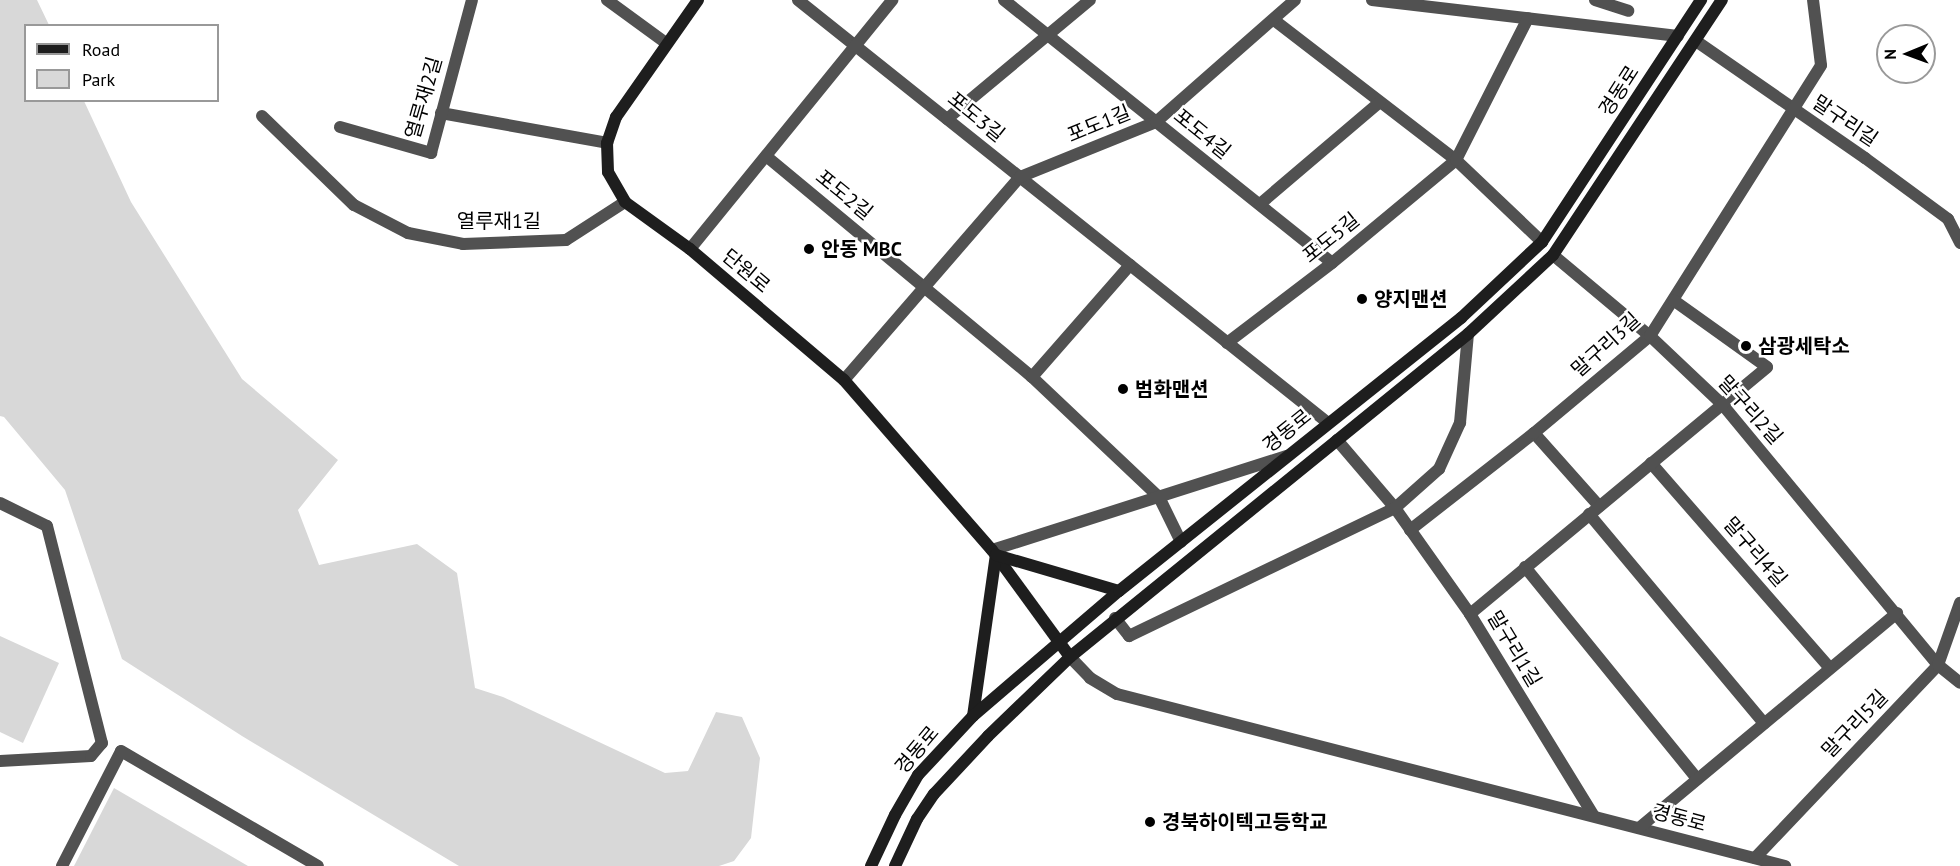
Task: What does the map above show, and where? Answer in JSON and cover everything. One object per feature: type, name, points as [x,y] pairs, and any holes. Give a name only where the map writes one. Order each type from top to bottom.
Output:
[{"type":"street","name":"열루재2길","points":[[340,127],[430,153],[472,0]]},
{"type":"street","points":[[607,0],[666,43]]},
{"type":"street","name":"단원로","points":[[698,0],[616,117],[607,143],[608,172],[625,202],[690,249],[844,380],[994,553],[1070,657]]},
{"type":"street","name":"포도3길","points":[[798,0],[1328,423]]},
{"type":"street","points":[[690,249],[892,0]]},
{"type":"street","name":"포도4길","points":[[1004,0],[1332,263]]},
{"type":"street","points":[[947,119],[1090,0]]},
{"type":"street","name":"포도1길","points":[[844,380],[1020,177],[1156,122],[1294,0]]},
{"type":"street","points":[[1372,0],[1456,5],[1528,18],[1678,36]]},
{"type":"street","points":[[1596,0],[1629,5],[1628,30]]},
{"type":"street","name":"경동로","points":[[871,866],[895,815],[918,775],[974,716],[1119,591],[1461,318],[1542,242],[1701,0]]},
{"type":"street","name":"경동로","points":[[895,866],[917,819],[934,794],[988,736],[1070,657],[1115,618],[1468,334],[1553,255],[1722,0]]},
{"type":"street","name":"말구리3길","points":[[1410,530],[1534,433],[1650,336],[1821,65],[1813,0]]},
{"type":"street","name":"포도5길","points":[[1227,343],[1332,263],[1456,160],[1528,18]]},
{"type":"street","points":[[1274,20],[1456,160],[1542,242]]},
{"type":"street","name":"말구리길","points":[[1696,41],[1948,219],[1960,243]]},
{"type":"street","points":[[1260,204],[1380,102]]},
{"type":"street","points":[[441,113],[607,143]]},
{"type":"street","name":"열루재1길","points":[[262,116],[354,205],[408,233],[463,244],[566,240],[625,202]]},
{"type":"street","name":"포도2길","points":[[766,156],[925,286]]},
{"type":"street","name":"말구리2길","points":[[1553,255],[1650,336],[1722,404],[1938,665],[1960,683]]},
{"type":"street","points":[[1032,377],[1130,265]]},
{"type":"street","points":[[925,286],[1032,377],[1159,497],[1181,542]]},
{"type":"street","points":[[1470,614],[1767,367],[1673,300]]},
{"type":"street","points":[[1115,618],[1129,636],[1395,508],[1438,469],[1461,423],[1468,334]]},
{"type":"street","points":[[1534,433],[1599,506]]},
{"type":"street","name":"말구리1길","points":[[1337,440],[1395,508],[1470,614],[1593,815]]},
{"type":"street","points":[[994,553],[1288,456]]},
{"type":"street","name":"말구리4길","points":[[1651,463],[1830,668]]},
{"type":"street","points":[[0,503],[47,526],[102,742]]},
{"type":"street","points":[[1589,514],[1764,723]]},
{"type":"street","points":[[994,553],[1119,591]]},
{"type":"street","points":[[974,716],[994,553]]},
{"type":"street","points":[[1525,567],[1697,779]]},
{"type":"street","name":"말구리5길","points":[[1755,858],[1938,665],[1960,603]]},
{"type":"street","points":[[1639,828],[1897,613]]},
{"type":"street","name":"경동로","points":[[1070,657],[1090,678],[1117,694],[1785,866]]},
{"type":"street","points":[[102,742],[318,866]]},
{"type":"street","points":[[0,762],[91,756],[102,742]]},
{"type":"street","points":[[62,866],[121,751]]},
{"type":"green space","points":[[0,0],[37,0],[49,24],[24,24],[24,102],[84,102],[131,202],[242,379],[338,460],[298,510],[319,565],[417,544],[457,573],[475,688],[503,697],[665,773],[688,771],[716,712],[742,717],[760,758],[751,838],[734,861],[719,866],[459,866],[242,736],[122,659],[65,490],[4,417],[0,416]]},
{"type":"green space","points":[[0,636],[59,663],[23,743],[0,732]]},
{"type":"green space","points":[[114,788],[248,866],[74,866]]},
{"type":"place","name":"안동 MBC","points":[[809,249]]},
{"type":"place","name":"양지맨션","points":[[1362,299]]},
{"type":"place","name":"삼광세탁소","points":[[1746,346]]},
{"type":"place","name":"범화맨션","points":[[1123,389]]},
{"type":"place","name":"경북하이텍고등학교","points":[[1150,822]]}]
